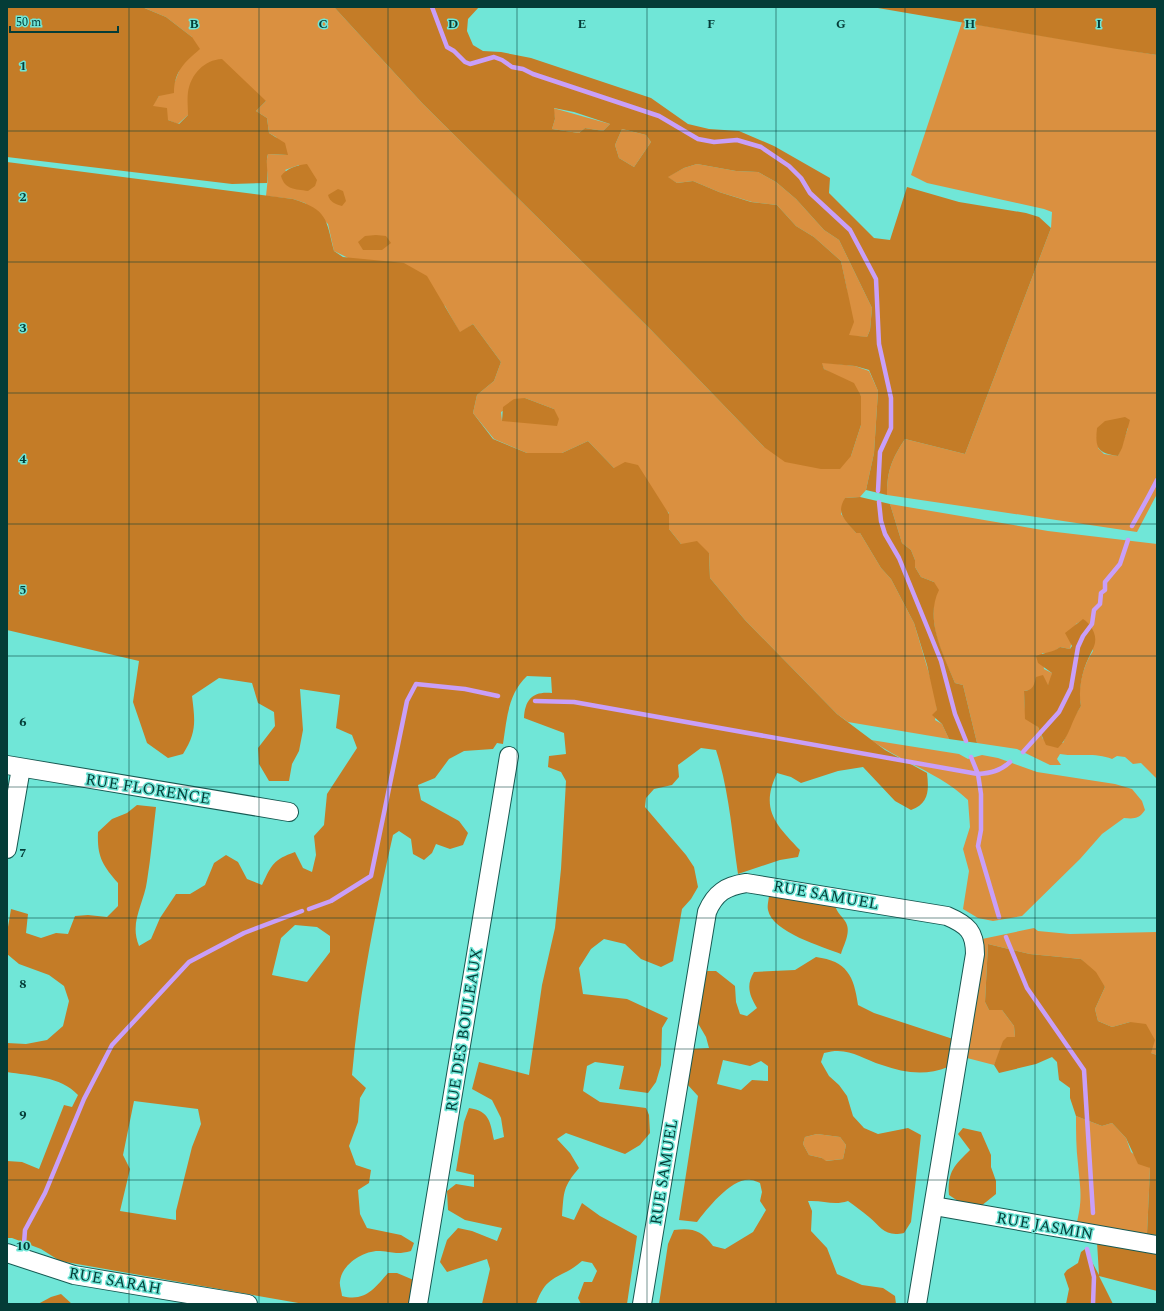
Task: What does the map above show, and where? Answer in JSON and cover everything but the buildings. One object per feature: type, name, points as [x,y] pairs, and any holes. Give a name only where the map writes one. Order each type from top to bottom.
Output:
[{"type":"street","name":"RUE DES BOULEAUX","points":[[418,1304],[509,756]]},
{"type":"street","name":"RUE FLORENCE","points":[[14,766],[289,812]]},
{"type":"street","points":[[7,849],[14,766]]},
{"type":"street","name":"RUE SAMUEL","points":[[642,1304],[707,912],[716,895],[736,884],[746,883],[761,884],[947,916],[960,921],[972,935],[975,943],[975,954],[918,1304]]},
{"type":"street","name":"RUE JASMIN","points":[[934,1206],[1157,1245]]},
{"type":"street","name":"RUE SARAH","points":[[7,1253],[81,1276],[248,1304]]},
{"type":"shaded area","points":[[7,7],[142,7],[166,17],[192,37],[200,49],[185,63],[178,73],[174,93],[159,96],[153,106],[167,108],[168,120],[179,124],[188,115],[188,92],[195,74],[204,65],[215,60],[222,59],[266,101],[256,111],[267,118],[269,133],[285,143],[288,155],[268,154],[267,183],[232,184],[7,157]]},
{"type":"shaded area","points":[[142,7],[334,7],[423,104],[651,330],[764,447],[851,456],[861,425],[861,396],[838,377],[824,369],[821,362],[855,366],[869,371],[878,391],[874,453],[866,490],[860,497],[845,498],[841,514],[856,533],[860,533],[881,568],[891,579],[914,623],[936,697],[937,710],[935,720],[942,724],[949,739],[848,722],[837,714],[745,620],[710,578],[709,553],[681,544],[669,529],[669,513],[614,468],[588,441],[562,453],[527,453],[494,439],[473,413],[477,395],[494,381],[501,362],[473,324],[460,333],[445,306],[334,251],[328,224],[305,203],[293,199],[266,196],[268,177],[266,164],[268,154],[287,155],[276,137],[269,133],[267,118],[256,111],[266,101],[188,105],[188,115],[178,124],[168,120],[152,106],[159,96],[174,84],[192,37],[166,17]],"holes":[[[299,165],[308,191],[285,170]],[[525,398],[554,409],[502,421],[501,412]]]},
{"type":"shaded area","points":[[334,7],[479,7],[468,19],[467,31],[473,45],[483,51],[501,52],[531,58],[651,98],[688,124],[709,129],[739,131],[774,146],[830,178],[829,193],[874,238],[890,240],[907,187],[959,202],[1026,213],[1039,217],[1051,228],[965,454],[905,439],[891,465],[887,495],[866,490],[874,453],[878,391],[869,370],[855,366],[822,363],[824,369],[854,383],[861,396],[861,425],[851,456],[840,469],[821,469],[785,462],[764,447],[651,330],[423,104]],"holes":[[[554,108],[574,112],[610,124],[603,131],[585,128],[579,133],[552,129],[555,119]],[[622,129],[646,135],[651,142],[634,167],[619,158],[615,145]],[[697,164],[736,171],[758,172],[776,182],[796,199],[824,230],[839,240],[872,308],[870,330],[867,337],[849,335],[854,322],[841,261],[814,237],[796,226],[777,205],[751,202],[719,192],[693,181],[677,183],[668,177],[684,168]]]},
{"type":"shaded area","points":[[872,7],[1157,7],[1157,55],[1117,49]]},
{"type":"shaded area","points":[[962,22],[1157,55],[1157,494],[1137,532],[887,495],[891,465],[905,439],[965,454],[1051,228],[1052,212],[927,183],[911,175]],"holes":[[[1128,428],[1118,456],[1104,454],[1098,448]]]},
{"type":"shaded area","points":[[553,108],[610,124],[603,131],[585,128],[579,133],[552,129],[555,119]]},
{"type":"shaded area","points":[[622,129],[646,135],[651,142],[634,167],[619,158],[615,145]]},
{"type":"shaded area","points":[[7,162],[293,199],[313,207],[324,217],[334,251],[343,257],[404,263],[427,276],[460,332],[473,324],[501,362],[494,381],[477,395],[473,413],[493,439],[527,453],[562,453],[588,441],[614,468],[625,462],[638,465],[669,514],[669,529],[681,544],[697,541],[709,553],[710,578],[745,620],[837,714],[885,750],[927,773],[928,791],[921,804],[911,810],[895,801],[863,767],[838,771],[801,783],[791,777],[777,773],[772,786],[770,806],[777,824],[800,850],[798,857],[780,860],[738,874],[727,796],[716,750],[701,748],[678,765],[679,777],[672,785],[654,789],[646,798],[645,807],[686,855],[694,867],[698,887],[691,899],[682,909],[673,961],[661,967],[641,959],[625,944],[604,939],[591,949],[579,968],[583,994],[627,999],[668,1018],[662,1028],[661,1065],[656,1082],[648,1093],[619,1089],[624,1066],[595,1062],[587,1066],[583,1091],[600,1102],[646,1108],[649,1115],[650,1133],[640,1145],[625,1154],[566,1133],[557,1139],[570,1153],[579,1168],[565,1190],[562,1216],[574,1220],[582,1203],[600,1216],[637,1236],[627,1304],[581,1304],[578,1298],[584,1282],[592,1282],[597,1271],[592,1263],[582,1261],[550,1281],[540,1294],[536,1304],[482,1304],[490,1269],[487,1259],[447,1272],[440,1262],[447,1240],[458,1228],[472,1231],[497,1241],[502,1228],[465,1220],[448,1210],[447,1191],[456,1184],[474,1187],[474,1175],[456,1171],[464,1122],[469,1108],[476,1109],[488,1118],[494,1140],[504,1137],[501,1118],[492,1100],[472,1089],[479,1062],[529,1075],[542,985],[555,928],[561,869],[566,781],[561,772],[548,767],[549,756],[566,754],[564,733],[524,718],[526,706],[531,698],[540,693],[552,693],[551,677],[527,676],[516,691],[509,707],[503,744],[497,743],[493,749],[464,751],[449,759],[435,778],[418,785],[421,800],[459,821],[468,833],[463,845],[450,849],[436,844],[432,853],[424,860],[413,854],[411,839],[399,831],[393,835],[374,924],[363,984],[352,1075],[366,1088],[360,1098],[358,1122],[349,1146],[356,1165],[371,1170],[369,1183],[358,1190],[360,1214],[367,1228],[401,1235],[414,1243],[411,1251],[398,1253],[374,1251],[355,1259],[345,1269],[340,1284],[342,1296],[363,1296],[373,1289],[388,1273],[397,1273],[416,1281],[409,1304],[304,1304],[60,1261],[41,1249],[12,1238],[7,1238],[7,1161],[22,1162],[39,1169],[64,1105],[72,1107],[78,1095],[63,1084],[54,1080],[7,1072],[7,1043],[26,1044],[47,1040],[63,1026],[69,1001],[64,986],[49,975],[19,964],[7,954],[7,933],[11,909],[28,914],[26,933],[41,938],[56,933],[68,934],[75,916],[88,915],[107,917],[118,906],[118,883],[108,871],[102,860],[98,848],[98,832],[112,819],[127,813],[137,805],[156,807],[147,881],[136,921],[136,937],[139,946],[151,939],[160,918],[176,894],[190,894],[205,885],[214,863],[226,855],[238,862],[247,879],[262,885],[271,867],[278,860],[295,852],[303,868],[312,872],[316,855],[314,836],[324,825],[327,794],[357,748],[352,735],[336,728],[340,695],[300,689],[303,730],[299,751],[292,764],[289,781],[269,781],[259,764],[258,748],[275,726],[274,712],[258,703],[252,683],[219,678],[192,696],[194,726],[191,739],[183,754],[168,758],[147,743],[133,702],[139,661],[7,630]],"holes":[[[295,925],[317,927],[330,936],[330,952],[307,982],[272,975],[281,938]],[[134,1101],[198,1109],[201,1124],[192,1147],[176,1211],[176,1220],[120,1211],[130,1169],[123,1155]]]},
{"type":"shaded area","points":[[307,164],[317,180],[315,186],[308,191],[291,188],[285,184],[281,176],[283,173],[292,167]]},
{"type":"shaded area","points":[[697,164],[736,171],[758,172],[776,182],[796,199],[824,230],[839,240],[872,308],[870,330],[867,337],[849,336],[847,290],[841,261],[814,237],[796,226],[777,205],[752,202],[719,192],[693,181],[677,183],[667,177],[684,168]]},
{"type":"shaded area","points":[[338,189],[343,191],[346,201],[342,206],[333,202],[328,195]]},
{"type":"shaded area","points":[[365,236],[386,236],[391,243],[382,250],[363,250],[358,242]]},
{"type":"shaded area","points":[[525,398],[554,409],[559,419],[557,426],[502,421],[503,407],[514,399]]},
{"type":"shaded area","points":[[1125,417],[1130,420],[1122,448],[1118,456],[1102,451],[1097,445],[1097,428],[1105,421]]},
{"type":"shaded area","points":[[860,497],[890,504],[902,543],[911,550],[915,560],[915,567],[921,577],[934,582],[939,590],[935,601],[934,613],[937,637],[955,683],[963,685],[977,743],[949,739],[942,724],[932,715],[937,710],[927,665],[914,623],[891,579],[881,568],[860,533],[856,533],[841,513],[842,504],[845,498]]},
{"type":"shaded area","points":[[890,504],[1048,531],[1157,544],[1157,779],[1141,763],[1133,764],[1125,757],[1117,756],[1112,759],[1093,755],[1060,754],[1057,759],[1061,765],[1050,765],[1017,749],[977,743],[963,685],[955,683],[937,638],[934,617],[934,582],[921,577],[915,567],[915,560],[911,550],[902,543]],"holes":[[[1083,620],[1093,651],[1086,663],[1080,685],[1081,706],[1074,717],[1063,743],[1043,739],[1038,727],[1025,711],[1024,691],[1030,690],[1034,687],[1048,685],[1051,681],[1052,673],[1044,669],[1042,653],[1052,653],[1060,647],[1070,649],[1076,624]]]},
{"type":"shaded area","points":[[1083,619],[1092,629],[1095,636],[1095,643],[1087,662],[1080,687],[1081,706],[1068,734],[1058,748],[1046,745],[1038,727],[1025,719],[1024,691],[1033,687],[1036,677],[1043,675],[1048,685],[1052,673],[1038,663],[1036,656],[1060,647],[1070,649],[1072,646],[1065,633]]},
{"type":"shaded area","points":[[871,740],[959,754],[968,759],[982,755],[998,758],[1037,772],[1115,784],[1132,789],[1142,801],[1145,810],[1136,818],[1124,818],[1102,834],[1080,859],[1022,916],[993,921],[978,918],[963,909],[969,871],[963,849],[970,827],[968,800],[934,775],[895,755]]},
{"type":"shaded area","points":[[769,895],[835,905],[848,929],[847,938],[841,954],[799,938],[779,925],[772,918],[768,910]]},
{"type":"shaded area","points":[[1034,928],[1038,931],[1070,934],[1157,932],[1157,1055],[1151,1053],[1130,1022],[1112,1027],[1098,1021],[1095,1009],[1105,987],[1081,959],[1030,954],[988,944],[985,1002],[989,1010],[1002,1010],[1014,1026],[1015,1037],[999,1054],[994,1065],[967,1058],[984,948],[982,939]]},
{"type":"shaded area","points":[[988,944],[1030,954],[1081,959],[1096,972],[1105,987],[1095,1009],[1098,1021],[1112,1027],[1130,1022],[1146,1024],[1155,1040],[1151,1053],[1157,1055],[1157,1235],[1147,1234],[1150,1168],[1138,1164],[1126,1138],[1112,1123],[1102,1126],[1076,1116],[1070,1098],[1070,1088],[1059,1080],[1057,1062],[1052,1057],[1036,1064],[999,1073],[994,1065],[1003,1041],[1007,1037],[1015,1037],[1014,1026],[1002,1010],[989,1010],[985,1002]]},
{"type":"shaded area","points":[[816,957],[835,962],[842,966],[851,978],[858,1005],[874,1013],[953,1039],[948,1067],[932,1072],[907,1072],[898,1070],[854,1054],[840,1051],[824,1053],[821,1062],[829,1076],[839,1085],[847,1096],[853,1116],[864,1128],[878,1134],[908,1128],[921,1135],[911,1222],[904,1233],[892,1234],[884,1231],[848,1201],[833,1203],[808,1201],[812,1211],[811,1231],[827,1248],[837,1274],[862,1285],[883,1288],[895,1296],[896,1304],[659,1304],[668,1244],[674,1230],[686,1229],[696,1231],[705,1236],[713,1246],[725,1249],[753,1232],[766,1210],[760,1201],[762,1192],[760,1183],[752,1180],[744,1180],[736,1183],[721,1195],[697,1222],[679,1220],[698,1096],[686,1083],[691,1049],[709,1048],[706,1037],[696,1020],[704,971],[716,971],[735,986],[736,1002],[740,1014],[747,1016],[757,1008],[750,994],[749,986],[754,972],[795,970]],"holes":[[[723,1060],[750,1066],[761,1061],[768,1066],[768,1081],[752,1080],[741,1090],[717,1084]],[[817,1134],[840,1137],[846,1145],[843,1159],[826,1161],[822,1158],[809,1155],[803,1144],[805,1137]]]},
{"type":"shaded area","points":[[1076,1116],[1102,1126],[1112,1123],[1126,1138],[1131,1152],[1150,1168],[1147,1234],[1077,1222],[1080,1206],[1080,1193],[1076,1146]]},
{"type":"shaded area","points":[[963,1128],[981,1132],[991,1155],[991,1167],[996,1181],[996,1194],[981,1206],[958,1201],[949,1195],[949,1180],[953,1169],[970,1150],[958,1134]]},
{"type":"shaded area","points":[[817,1134],[840,1137],[846,1145],[843,1159],[825,1161],[822,1158],[809,1155],[803,1144],[805,1137]]},
{"type":"shaded area","points":[[1097,1242],[1157,1252],[1157,1291],[1099,1276],[1113,1304],[1066,1304],[1069,1289],[1064,1274],[1067,1270],[1078,1263],[1081,1252],[1085,1249],[1099,1275]]},
{"type":"shaded area","points":[[61,1294],[72,1304],[38,1304],[51,1297]]},
{"type":"waterway","points":[[432,7],[447,47],[454,51],[465,62],[470,64],[494,57],[502,60],[512,67],[523,69],[533,74],[659,116],[698,139],[714,142],[737,140],[761,147],[789,166],[801,178],[810,193],[850,230],[876,279],[879,344],[891,398],[891,428],[880,452],[878,491]]},
{"type":"waterway","points":[[1132,526],[1157,480]]},
{"type":"waterway","points":[[879,502],[881,521],[885,534],[899,558],[941,661],[955,714],[966,741]]},
{"type":"waterway","points":[[1023,752],[1059,712],[1071,688],[1078,647],[1083,636],[1092,624],[1094,610],[1100,604],[1101,593],[1105,590],[1105,582],[1120,564],[1128,540]]},
{"type":"waterway","points":[[309,909],[331,901],[371,876],[407,701],[416,684],[465,689],[498,696]]},
{"type":"waterway","points":[[535,701],[574,702],[978,774],[995,771],[1003,768],[1010,762]]},
{"type":"waterway","points":[[971,757],[978,774],[981,794],[981,830],[978,846],[999,917]]},
{"type":"waterway","points":[[24,1244],[25,1230],[45,1193],[84,1099],[112,1045],[189,962],[244,933],[302,911]]},
{"type":"waterway","points":[[1006,937],[1027,988],[1084,1070],[1093,1213]]},
{"type":"waterway","points":[[1087,1249],[1094,1277],[1093,1304]]}]
